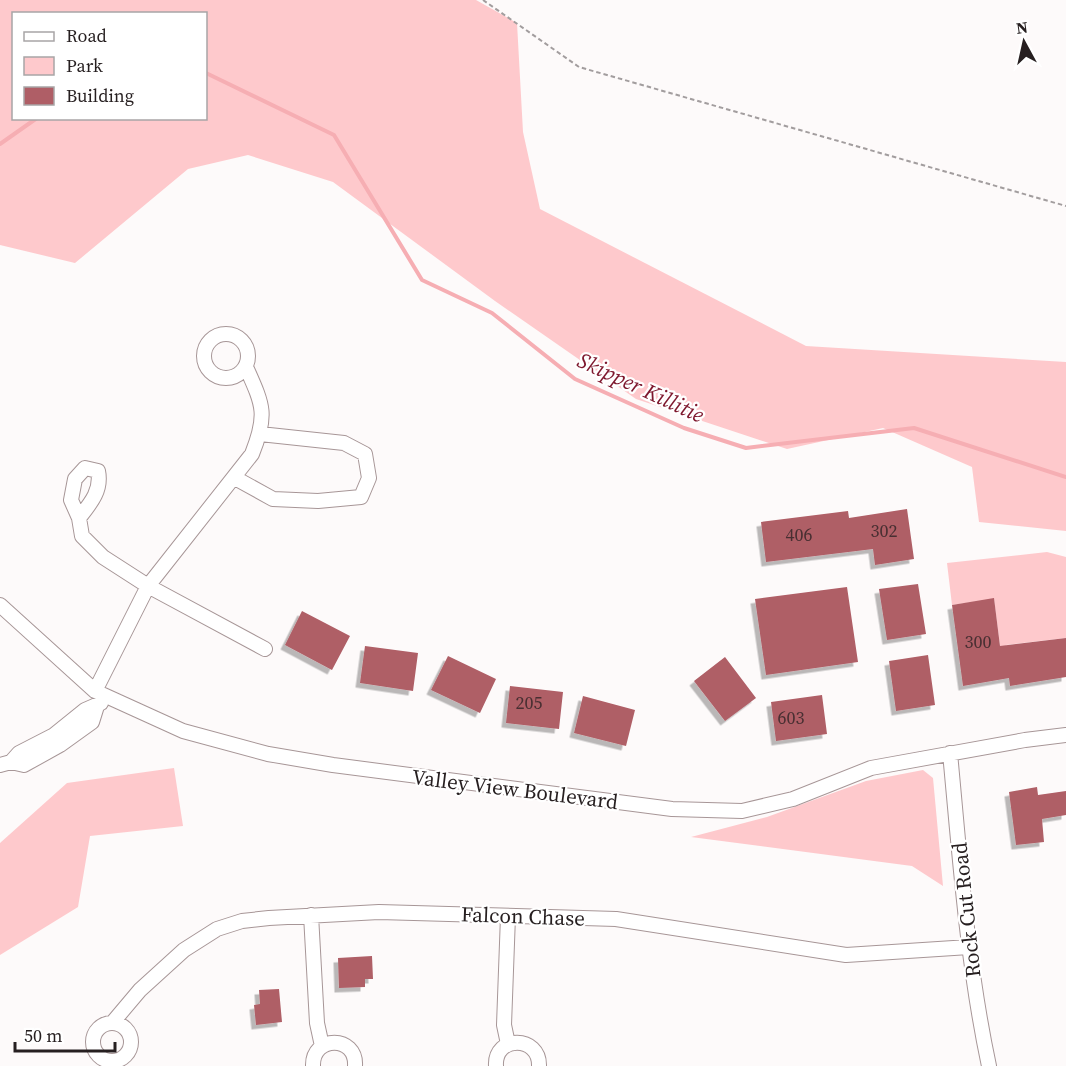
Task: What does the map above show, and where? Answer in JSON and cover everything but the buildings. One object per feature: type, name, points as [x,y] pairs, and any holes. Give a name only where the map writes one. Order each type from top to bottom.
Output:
[{"type":"street","points":[[6,764],[19,753],[54,735],[100,698],[148,586],[252,454],[260,434],[262,402],[246,367]]},
{"type":"street","points":[[235,478],[273,499],[318,501],[361,497],[369,478],[365,454],[344,443],[260,434]]},
{"type":"street","points":[[79,518],[82,536],[103,557],[148,586],[265,649]]},
{"type":"street","name":"Valley View Boulevard","points":[[0,605],[100,698],[183,731],[268,754],[672,809],[742,811],[793,799],[871,768],[1066,735]]},
{"type":"street","name":"Rock Cut Road","points":[[950,753],[976,1007],[988,1066]]},
{"type":"street","name":"Falcon Chase","points":[[113,1022],[140,990],[184,950],[217,929],[242,921],[379,912],[616,919],[846,955],[969,947]]},
{"type":"street","points":[[311,915],[317,1023],[322,1046]]},
{"type":"street","points":[[508,916],[504,1025],[508,1044]]},
{"type":"street","points":[[313,1066],[314,1057],[322,1046],[336,1042],[343,1044],[353,1054],[355,1066]]},
{"type":"street","points":[[496,1066],[497,1054],[508,1044],[515,1042],[529,1045],[538,1055],[539,1066]]},
{"type":"path","points":[[483,0],[579,67],[1066,206]]},
{"type":"green space","points":[[0,0],[476,0],[517,23],[523,132],[540,209],[806,346],[1066,362],[1066,531],[979,522],[972,467],[883,428],[787,449],[636,399],[495,301],[333,182],[248,155],[188,169],[75,263],[0,245]]},
{"type":"green space","points":[[1047,552],[1066,557],[1066,638],[1006,645],[1002,661],[994,599],[952,605],[947,563]]},
{"type":"green space","points":[[174,768],[183,826],[90,836],[78,907],[0,955],[0,843],[67,783]]},
{"type":"green space","points":[[923,770],[933,778],[943,886],[912,866],[691,837],[767,817],[866,781]]},
{"type":"waterway","name":"Skipper Killitie","points":[[207,73],[334,135],[422,280],[492,313],[575,379],[684,428],[746,448],[914,428],[1066,477]]},
{"type":"waterway","name":"Skipper Killitie","points":[[0,144],[34,120]]}]
